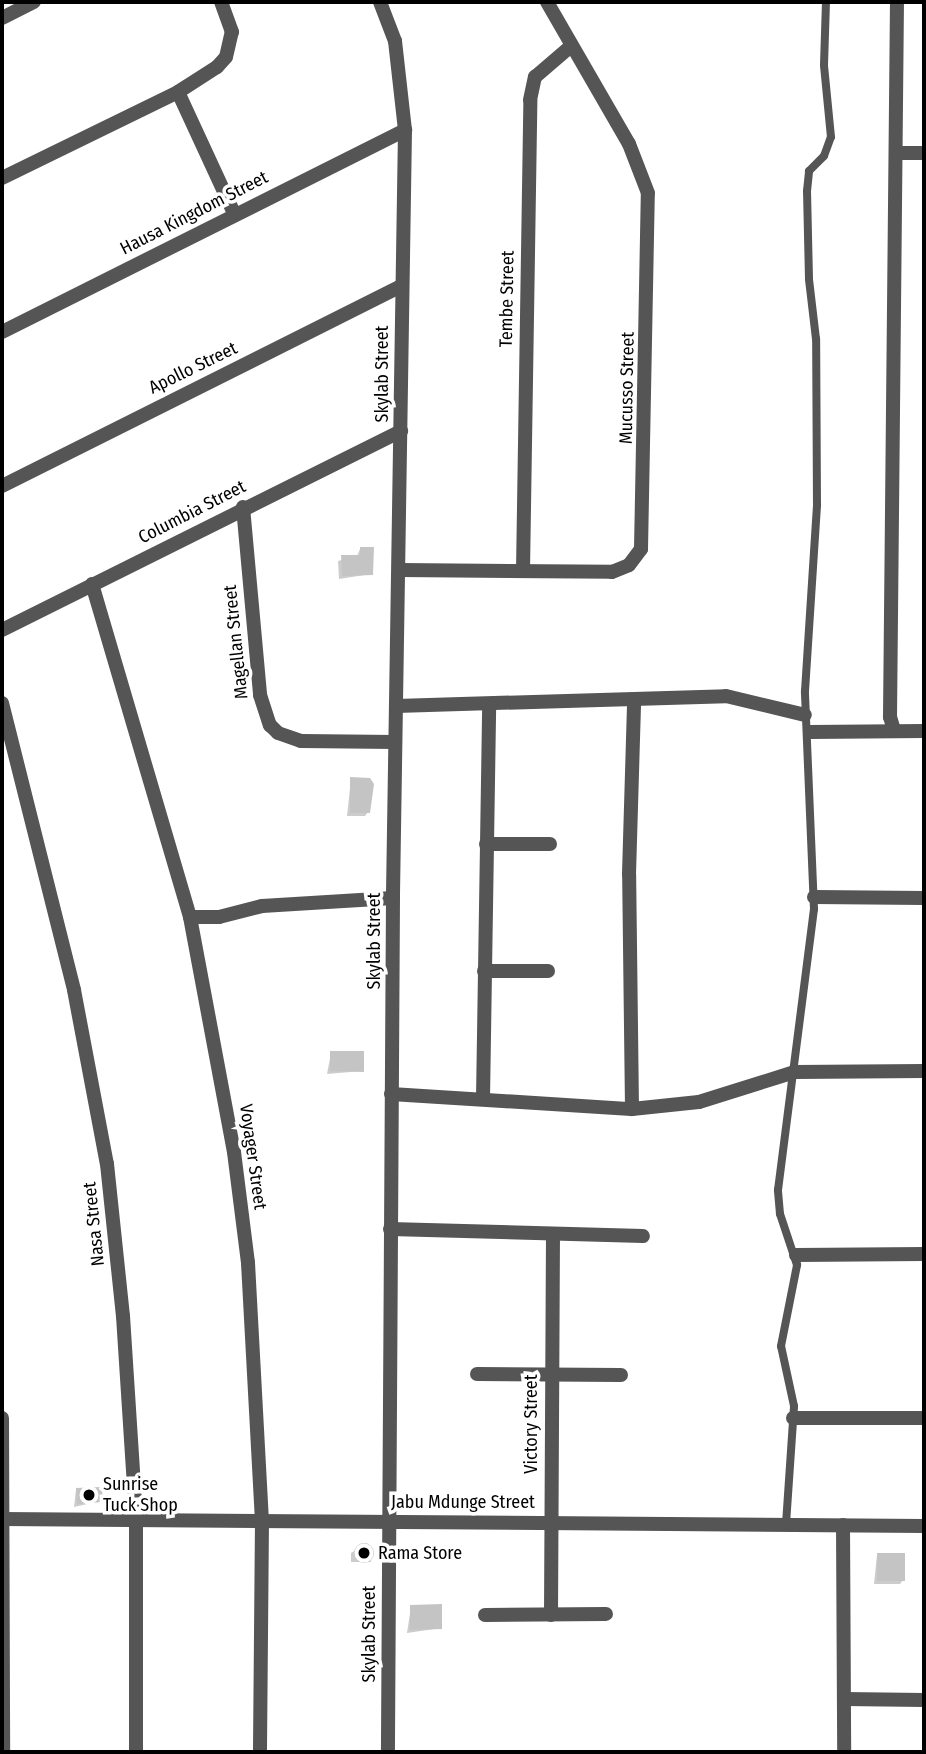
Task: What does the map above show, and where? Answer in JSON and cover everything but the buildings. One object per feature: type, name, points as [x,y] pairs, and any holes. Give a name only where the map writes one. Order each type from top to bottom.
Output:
[{"type":"street","points":[[2,18],[34,2]]},
{"type":"street","points":[[2,178],[178,92],[226,57],[232,32],[221,2]]},
{"type":"street","name":"Skylab Street","points":[[380,2],[395,41],[405,130],[393,898],[388,1752]]},
{"type":"street","name":"Mucusso Street","points":[[400,570],[622,569],[637,556],[644,537],[648,193],[633,152],[547,2]]},
{"type":"street","points":[[894,730],[890,717],[897,2]]},
{"type":"street","name":"Tembe Street","points":[[523,570],[530,100],[535,77],[571,46]]},
{"type":"street","points":[[178,92],[234,213]]},
{"type":"street","name":"Hausa Kingdom Street","points":[[2,332],[234,213],[405,130]]},
{"type":"street","points":[[897,153],[924,153]]},
{"type":"street","name":"Apollo Street","points":[[2,486],[402,286]]},
{"type":"street","name":"Columbia Street","points":[[2,630],[401,431]]},
{"type":"street","name":"Magellan Street","points":[[243,508],[260,695],[270,725],[278,733],[301,741],[396,742]]},
{"type":"street","name":"Voyager Street","points":[[92,584],[190,917],[237,1176],[248,1277],[262,1520],[260,1752]]},
{"type":"street","points":[[396,706],[634,701],[726,696],[805,715]]},
{"type":"street","points":[[632,1109],[629,874],[634,701]]},
{"type":"street","name":"Nasa Street","points":[[2,703],[74,990],[107,1164],[123,1316],[136,1519],[136,1752]]},
{"type":"street","points":[[483,1099],[489,704]]},
{"type":"street","points":[[810,732],[924,732]]},
{"type":"street","points":[[486,844],[550,844]]},
{"type":"street","points":[[814,897],[924,898]]},
{"type":"street","points":[[190,917],[219,917],[262,906],[393,898]]},
{"type":"street","points":[[484,971],[548,971]]},
{"type":"street","points":[[391,1094],[632,1109],[699,1102],[794,1072],[924,1071]]},
{"type":"street","points":[[390,1229],[643,1236]]},
{"type":"street","name":"Victory Street","points":[[551,1615],[553,1234]]},
{"type":"street","points":[[796,1255],[924,1254]]},
{"type":"street","points":[[477,1374],[621,1375]]},
{"type":"street","points":[[2,1418],[3,1752]]},
{"type":"street","points":[[793,1418],[924,1418]]},
{"type":"street","name":"Jabu Mdunge Street","points":[[4,1519],[924,1526]]},
{"type":"street","points":[[843,1525],[844,1752]]},
{"type":"street","points":[[485,1615],[606,1615]]},
{"type":"street","points":[[844,1699],[924,1700]]},
{"type":"lane","points":[[786,1524],[793,1418],[781,1346],[796,1280],[796,1255],[783,1227],[778,1197],[814,897],[810,732],[805,715],[817,505],[816,339],[809,279],[807,191],[809,171],[824,156],[831,137],[823,55],[826,2]]},
{"type":"place","name":"Sunrise Tuck Shop","points":[[89,1495]]},
{"type":"place","name":"Rama Store","points":[[364,1553]]}]
